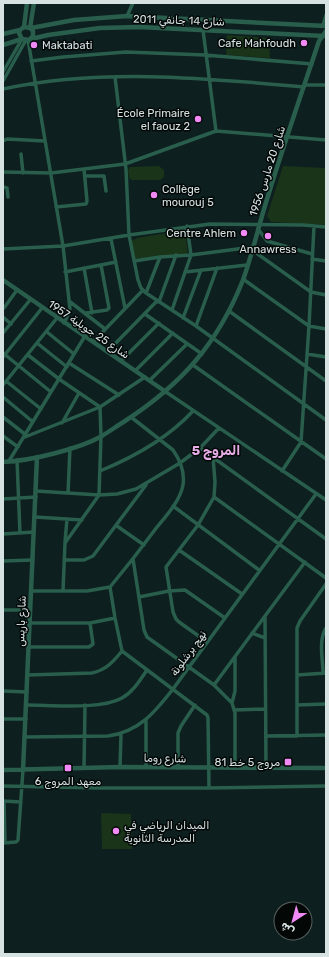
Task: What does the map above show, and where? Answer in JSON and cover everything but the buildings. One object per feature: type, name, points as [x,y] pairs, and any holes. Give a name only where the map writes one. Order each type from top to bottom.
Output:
[{"type":"street","points":[[27,3],[20,35],[26,39],[31,61],[63,246],[69,301],[69,313],[64,323]]},
{"type":"street","points":[[3,72],[26,39],[33,32],[30,28],[34,3]]},
{"type":"street","points":[[127,16],[133,3]]},
{"type":"street","points":[[324,25],[326,15]]},
{"type":"street","name":"شارع 14 جانفي 2011","points":[[30,28],[74,20],[127,16],[324,25]]},
{"type":"street","name":"شارع 20 مارس 1956","points":[[3,462],[37,457],[70,448],[101,436],[166,392],[202,354],[213,339],[229,311],[243,279],[304,86],[323,36],[324,25]]},
{"type":"street","name":"شارع 14 جانفي 2011","points":[[3,45],[48,35],[100,28],[140,27],[323,36]]},
{"type":"street","points":[[3,34],[22,28],[30,28]]},
{"type":"street","points":[[203,30],[216,131]]},
{"type":"street","points":[[3,81],[26,39]]},
{"type":"street","points":[[31,61],[126,52],[206,55],[312,64]]},
{"type":"street","points":[[115,76],[125,164],[129,235],[138,280],[145,292],[196,326],[326,420]]},
{"type":"street","points":[[3,90],[35,83],[115,76],[209,78],[304,86],[326,85]]},
{"type":"street","points":[[3,172],[51,173],[125,164],[216,131],[326,140]]},
{"type":"street","points":[[3,142],[7,139],[45,140]]},
{"type":"street","points":[[21,154],[23,172]]},
{"type":"street","points":[[56,207],[86,204],[84,169]]},
{"type":"street","points":[[85,176],[104,176],[106,191]]},
{"type":"street","points":[[3,187],[7,188],[8,197]]},
{"type":"street","points":[[3,249],[63,246],[187,226],[210,224],[326,227]]},
{"type":"street","points":[[172,310],[191,254],[187,226]]},
{"type":"street","points":[[259,226],[267,241],[312,254]]},
{"type":"street","points":[[282,471],[301,442],[314,226]]},
{"type":"street","points":[[111,239],[125,308]]},
{"type":"street","points":[[134,261],[176,255],[252,248],[311,292],[326,295]]},
{"type":"street","points":[[108,352],[158,301],[176,255]]},
{"type":"street","points":[[92,342],[125,308],[145,292],[160,257]]},
{"type":"street","points":[[312,259],[326,261]]},
{"type":"street","points":[[65,272],[116,262]]},
{"type":"street","points":[[86,313],[107,310],[109,306],[101,265]]},
{"type":"street","points":[[185,272],[247,265]]},
{"type":"street","points":[[84,268],[92,313]]},
{"type":"street","points":[[196,326],[217,268]]},
{"type":"street","points":[[183,318],[201,270]]},
{"type":"street","points":[[243,279],[309,326],[326,329]]},
{"type":"street","name":"شارع 25 جويلية 1957","points":[[3,280],[166,392]]},
{"type":"street","points":[[4,308],[17,290]]},
{"type":"street","points":[[3,333],[30,300]]},
{"type":"street","points":[[69,301],[105,329]]},
{"type":"street","points":[[42,308],[4,355],[51,392]]},
{"type":"street","points":[[229,311],[326,381]]},
{"type":"street","points":[[145,314],[202,354]]},
{"type":"street","points":[[3,317],[11,324]]},
{"type":"street","points":[[3,385],[57,318]]},
{"type":"street","points":[[121,361],[159,324]]},
{"type":"street","points":[[47,332],[74,354]]},
{"type":"street","points":[[136,370],[173,333]]},
{"type":"street","points":[[10,461],[85,336]]},
{"type":"street","points":[[37,343],[68,365],[118,395]]},
{"type":"street","points":[[25,436],[100,408],[118,395],[148,379],[187,344]]},
{"type":"street","points":[[307,354],[326,357]]},
{"type":"street","points":[[28,355],[100,408]]},
{"type":"street","points":[[193,365],[326,459]]},
{"type":"street","points":[[6,381],[41,409]]},
{"type":"street","points":[[166,392],[326,500]]},
{"type":"street","points":[[62,423],[79,393]]},
{"type":"street","points":[[3,398],[33,422]]},
{"type":"street","points":[[65,543],[99,495],[101,436],[100,408]]},
{"type":"street","points":[[100,471],[132,456],[160,439],[193,411]]},
{"type":"street","points":[[3,417],[25,436]]},
{"type":"street","points":[[31,591],[87,591],[110,587],[174,506],[183,486],[180,463],[173,450],[131,417]]},
{"type":"street","points":[[36,491],[99,495],[116,494],[136,489],[147,484],[180,463],[200,448],[218,428]]},
{"type":"street","points":[[3,436],[18,447]]},
{"type":"street","points":[[68,493],[70,448]]},
{"type":"street","points":[[200,448],[326,539]]},
{"type":"street","name":"شارع باريس","points":[[4,843],[16,842],[19,837],[26,719],[37,457]]},
{"type":"street","points":[[207,642],[176,619],[169,591],[166,567],[198,525],[214,497],[215,468],[213,457]]},
{"type":"street","points":[[17,460],[20,533]]},
{"type":"street","points":[[215,468],[221,464]]},
{"type":"street","points":[[64,560],[84,560],[93,556],[117,526],[147,484]]},
{"type":"street","name":"نهج برشلونة","points":[[25,738],[120,735],[146,720],[154,713],[173,689],[316,494]]},
{"type":"street","points":[[3,499],[36,497]]},
{"type":"street","points":[[214,497],[326,578]]},
{"type":"street","points":[[174,506],[259,570]]},
{"type":"street","points":[[35,516],[82,520]]},
{"type":"street","points":[[63,591],[67,519]]},
{"type":"street","points":[[117,526],[144,545]]},
{"type":"street","points":[[3,534],[34,532]]},
{"type":"street","points":[[179,550],[242,594]]},
{"type":"street","points":[[133,559],[144,630],[147,637],[214,685],[232,703],[234,710],[235,768]]},
{"type":"street","points":[[3,561],[33,560]]},
{"type":"street","points":[[214,685],[305,562]]},
{"type":"street","points":[[297,736],[298,624],[326,584]]},
{"type":"street","points":[[110,587],[122,651],[195,705],[206,714],[208,718],[209,788]]},
{"type":"street","points":[[139,597],[169,591],[185,590],[225,618]]},
{"type":"street","points":[[3,610],[30,610]]},
{"type":"street","points":[[265,616],[266,768]]},
{"type":"street","points":[[30,623],[90,622],[115,618]]},
{"type":"street","points":[[29,647],[89,647],[93,644],[90,622]]},
{"type":"street","points":[[297,675],[325,673],[322,641],[326,628]]},
{"type":"street","points":[[252,633],[265,638]]},
{"type":"street","points":[[28,675],[96,672],[107,667],[122,651]]},
{"type":"street","points":[[232,703],[235,691],[235,657]]},
{"type":"street","points":[[26,705],[85,706],[105,704],[122,698],[132,690],[147,670]]},
{"type":"street","points":[[3,692],[27,692]]},
{"type":"street","points":[[297,705],[326,704]]},
{"type":"street","points":[[178,768],[178,733],[195,705]]},
{"type":"street","points":[[84,768],[85,706]]},
{"type":"street","points":[[234,710],[265,710]]},
{"type":"street","points":[[3,719],[26,719]]},
{"type":"street","points":[[146,720],[146,767]]},
{"type":"street","points":[[120,735],[120,767]]},
{"type":"street","points":[[266,736],[326,735]]},
{"type":"street","name":"شارع روما","points":[[3,770],[120,767],[326,768]]},
{"type":"street","points":[[3,786],[72,788],[209,788],[326,786]]},
{"type":"street","points":[[4,843],[4,801],[21,802]]},
{"type":"green space","points":[[227,35],[269,38],[270,58],[226,55]]},
{"type":"green space","points":[[159,166],[164,170],[164,177],[160,180],[132,180],[129,178],[128,170],[130,167]]},
{"type":"green space","points":[[283,166],[326,168],[326,225],[271,222],[267,216]]},
{"type":"green space","points":[[185,230],[188,254],[134,259],[131,241],[137,238]]},
{"type":"green space","name":"الميدان الرياضي في المدرسة الثانوية","points":[[101,813],[131,814],[132,849],[102,849]]},
{"type":"place","name":"Cafe Mahfoudh","points":[[304,43]]},
{"type":"place","name":"Maktabati","points":[[34,45]]},
{"type":"place","name":"École Primaire el faouz 2","points":[[198,119]]},
{"type":"place","name":"Collège mourouj 5","points":[[154,195]]},
{"type":"place","name":"Centre Ahlem","points":[[244,233]]},
{"type":"place","name":"Annawress","points":[[268,236]]},
{"type":"place","name":"مروج 5 خط 81","points":[[288,762]]},
{"type":"place","name":"معهد المروج 6","points":[[68,768]]},
{"type":"place","name":"الميدان الرياضي في المدرسة الثانوية","points":[[116,831]]},
{"type":"district","name":"المروج 5","points":[[216,450]]}]
